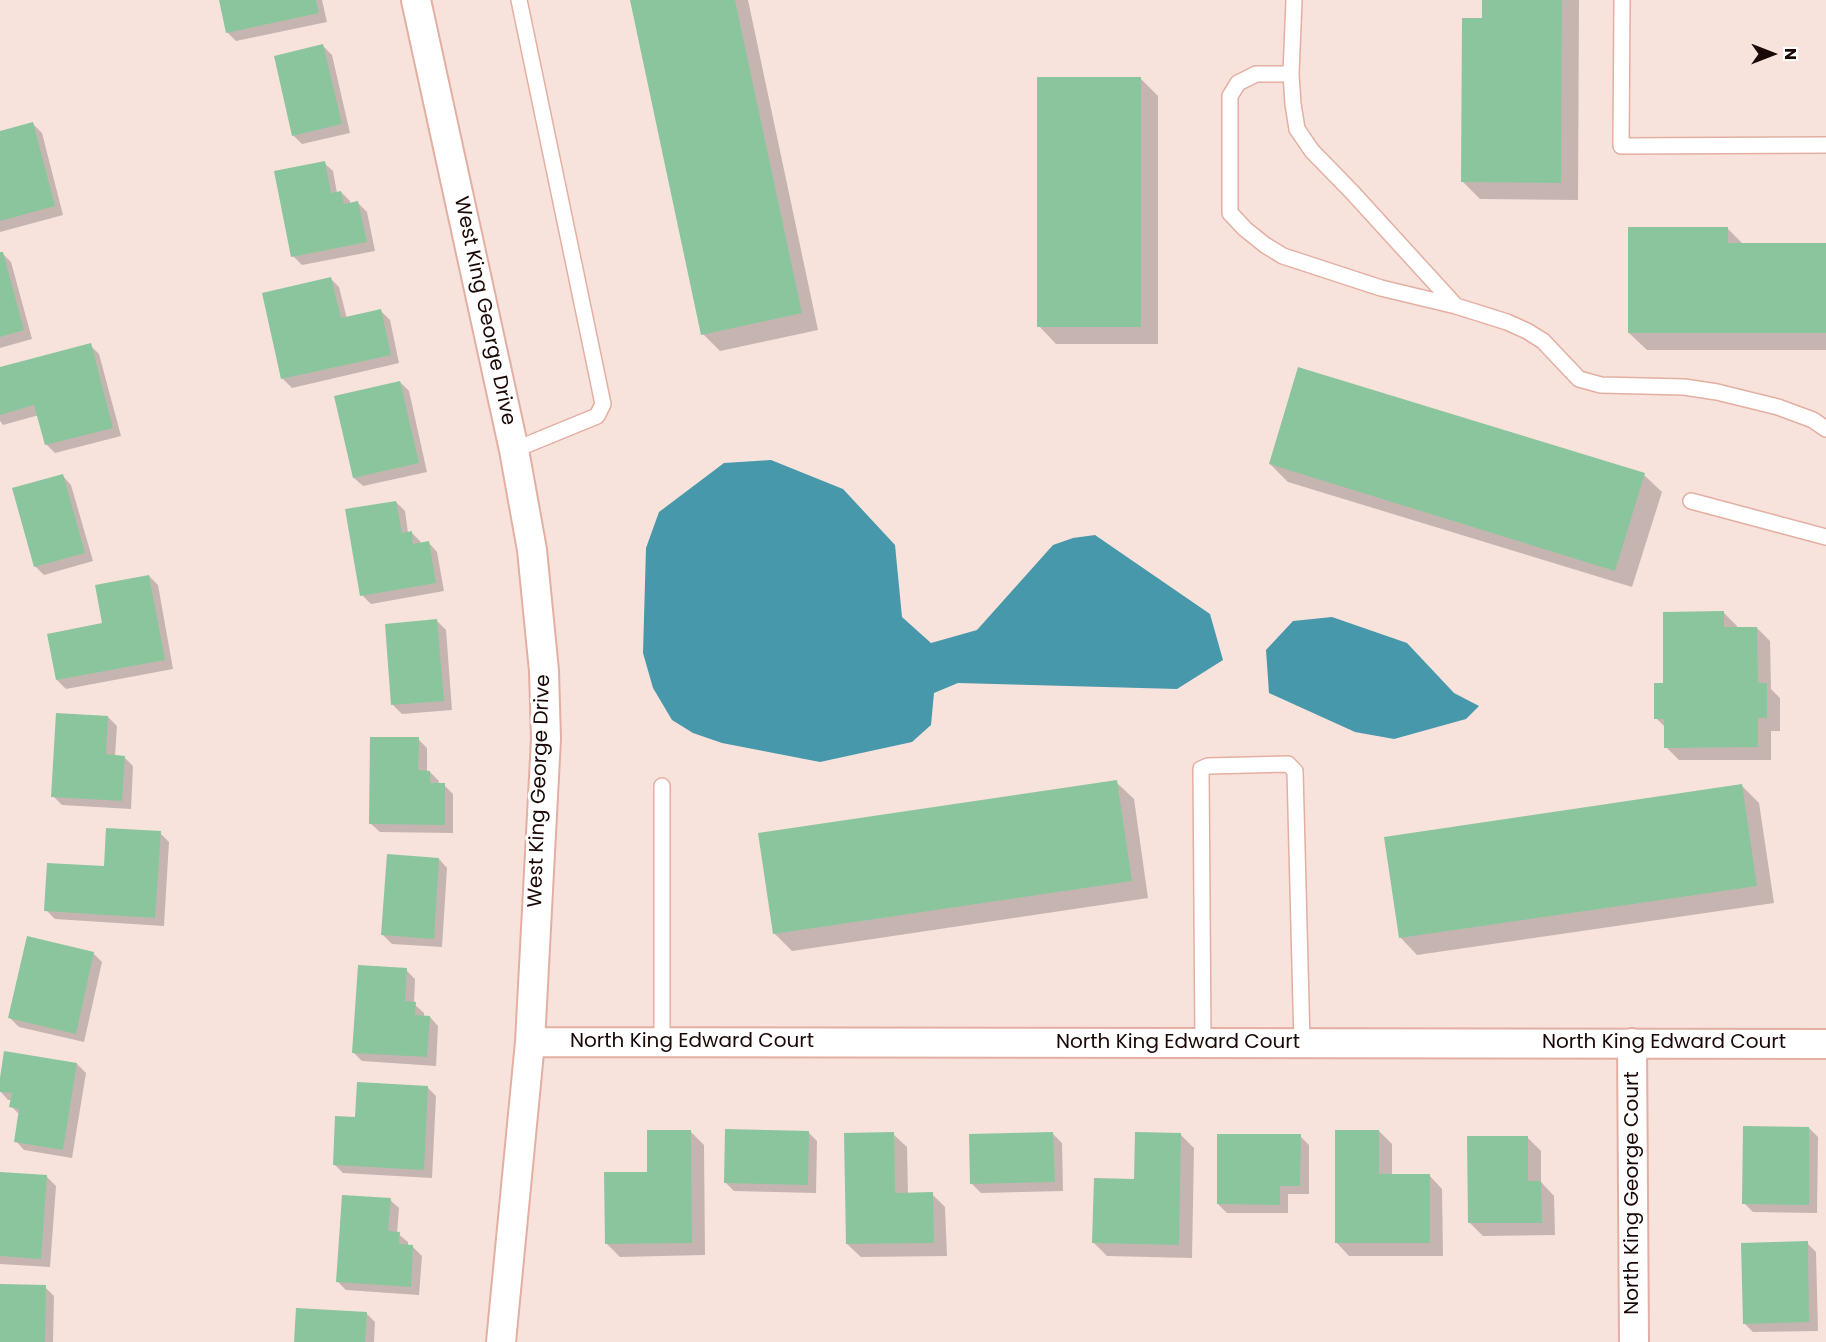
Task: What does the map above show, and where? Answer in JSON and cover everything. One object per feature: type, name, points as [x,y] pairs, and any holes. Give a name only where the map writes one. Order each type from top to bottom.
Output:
[{"type":"street","name":"West King George Drive","points":[[416,0],[514,450],[532,550],[544,671],[546,739],[530,1042],[501,1342]]},
{"type":"street","name":"North King Edward Court","points":[[530,1042],[1826,1044]]},
{"type":"street","name":"North King George Court","points":[[1632,1043],[1634,1342]]},
{"type":"lane","points":[[514,450],[597,416],[603,404],[519,0]]},
{"type":"lane","points":[[1294,0],[1292,74],[1293,104],[1298,129],[1312,151],[1456,306]]},
{"type":"lane","points":[[1622,0],[1621,146],[1826,145]]},
{"type":"lane","points":[[1292,74],[1256,74],[1238,82],[1230,96],[1230,213],[1245,230],[1264,245],[1283,256],[1381,288],[1456,306],[1507,322],[1543,341],[1579,380],[1601,385],[1684,387],[1739,397],[1799,414],[1826,429]]},
{"type":"lane","points":[[1691,501],[1826,537]]},
{"type":"lane","points":[[1203,1043],[1201,769],[1208,766],[1288,764],[1295,771],[1302,1043]]},
{"type":"lane","points":[[662,786],[662,1042]]},
{"type":"water","points":[[771,460],[843,489],[895,545],[902,617],[931,643],[977,630],[1053,545],[1073,538],[1095,535],[1210,614],[1223,660],[1177,689],[958,683],[934,693],[931,725],[912,742],[820,762],[722,743],[693,733],[672,720],[653,688],[643,653],[646,548],[659,512],[724,463]]},
{"type":"water","points":[[1332,617],[1407,643],[1454,693],[1479,706],[1466,719],[1394,739],[1355,732],[1269,693],[1266,650],[1293,621]]},
{"type":"building","points":[[219,0],[316,0],[319,13],[226,33]]},
{"type":"building","points":[[630,0],[735,0],[802,313],[701,335]]},
{"type":"building","points":[[1482,0],[1562,0],[1561,183],[1461,182],[1462,18],[1482,18]]},
{"type":"building","points":[[323,44],[342,124],[292,136],[274,56]]},
{"type":"building","points":[[1037,77],[1141,77],[1141,327],[1037,327]]},
{"type":"building","points":[[33,122],[55,206],[0,221],[0,131]]},
{"type":"building","points":[[325,161],[331,193],[341,191],[344,204],[358,201],[367,242],[291,257],[274,171]]},
{"type":"building","points":[[1628,227],[1728,227],[1728,243],[1826,243],[1826,333],[1628,333]]},
{"type":"building","points":[[0,252],[3,252],[24,330],[0,337]]},
{"type":"building","points":[[331,277],[341,318],[381,309],[391,355],[281,379],[262,293]]},
{"type":"building","points":[[91,343],[113,428],[45,445],[34,405],[0,415],[0,367]]},
{"type":"building","points":[[1298,367],[1645,473],[1615,571],[1269,464]]},
{"type":"building","points":[[400,381],[419,463],[353,478],[334,396]]},
{"type":"building","points":[[63,474],[85,553],[34,567],[12,488]]},
{"type":"building","points":[[396,501],[402,533],[412,531],[413,544],[429,541],[436,583],[360,596],[345,509]]},
{"type":"building","points":[[149,575],[165,660],[56,680],[47,634],[102,623],[95,585]]},
{"type":"building","points":[[1724,611],[1724,627],[1757,627],[1758,683],[1767,683],[1767,718],[1758,718],[1758,747],[1664,748],[1664,719],[1654,719],[1654,683],[1663,683],[1663,612]]},
{"type":"building","points":[[437,619],[444,701],[391,705],[385,624]]},
{"type":"building","points":[[56,713],[108,716],[106,754],[125,756],[122,801],[51,797]]},
{"type":"building","points":[[370,737],[419,737],[418,770],[430,771],[430,783],[445,783],[445,825],[369,824]]},
{"type":"building","points":[[1117,780],[1132,881],[773,934],[758,833]]},
{"type":"building","points":[[1742,784],[1757,886],[1399,938],[1384,837]]},
{"type":"building","points":[[106,828],[161,831],[155,918],[44,911],[47,863],[104,866]]},
{"type":"building","points":[[387,854],[439,858],[434,939],[381,935]]},
{"type":"building","points":[[27,936],[94,952],[76,1034],[8,1018]]},
{"type":"building","points":[[358,965],[407,968],[405,1001],[416,1002],[415,1015],[430,1016],[427,1057],[352,1053]]},
{"type":"building","points":[[4,1051],[77,1063],[63,1150],[14,1142],[19,1109],[9,1107],[12,1093],[0,1092]]},
{"type":"building","points":[[357,1082],[428,1086],[424,1170],[333,1165],[335,1116],[355,1117]]},
{"type":"building","points":[[1743,1126],[1809,1127],[1809,1205],[1742,1204]]},
{"type":"building","points":[[725,1129],[809,1131],[808,1185],[724,1183]]},
{"type":"building","points":[[647,1130],[691,1130],[692,1243],[605,1244],[604,1172],[647,1172]]},
{"type":"building","points":[[1335,1130],[1379,1130],[1379,1174],[1430,1174],[1430,1243],[1335,1243]]},
{"type":"building","points":[[894,1132],[895,1193],[933,1192],[934,1243],[846,1244],[844,1133]]},
{"type":"building","points":[[1053,1132],[1055,1182],[970,1184],[969,1134]]},
{"type":"building","points":[[1135,1132],[1181,1133],[1179,1245],[1092,1243],[1094,1178],[1134,1179]]},
{"type":"building","points":[[1217,1134],[1301,1134],[1300,1186],[1280,1186],[1280,1205],[1217,1204]]},
{"type":"building","points":[[1467,1136],[1528,1136],[1528,1181],[1541,1181],[1542,1223],[1468,1223]]},
{"type":"building","points":[[0,1172],[47,1175],[41,1259],[0,1256]]},
{"type":"building","points":[[342,1195],[391,1198],[388,1231],[400,1232],[399,1244],[413,1245],[411,1287],[336,1282]]},
{"type":"building","points":[[1808,1241],[1809,1322],[1743,1324],[1741,1243]]},
{"type":"building","points":[[0,1284],[46,1285],[45,1342],[0,1342]]},
{"type":"building","points":[[296,1308],[367,1312],[365,1342],[294,1342]]}]
